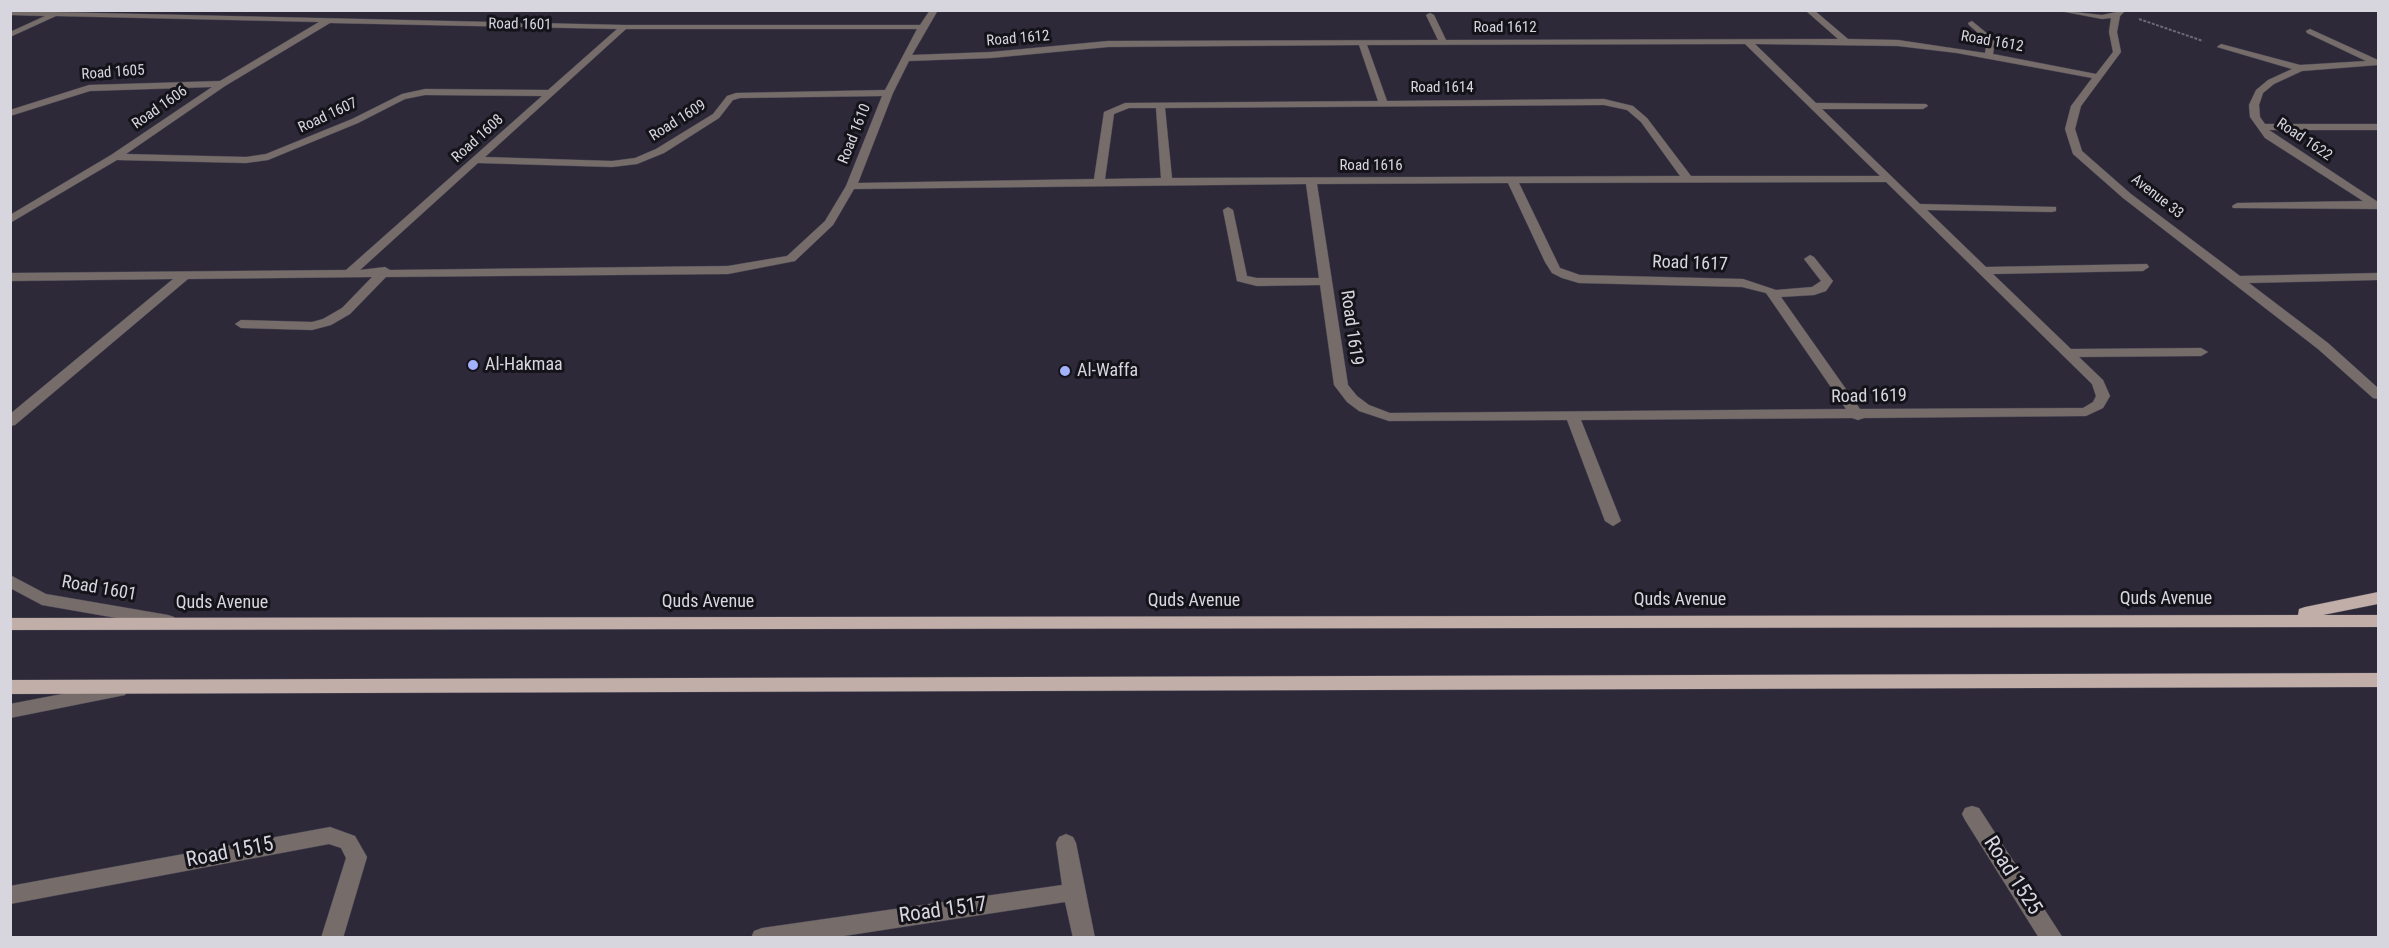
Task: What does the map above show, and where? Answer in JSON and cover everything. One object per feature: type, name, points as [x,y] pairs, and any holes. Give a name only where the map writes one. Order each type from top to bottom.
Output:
[{"type":"main road","points":[[2276,619],[2379,598]]},
{"type":"main road","name":"Quds Avenue","points":[[10,624],[2276,619],[2379,621]]},
{"type":"main road","points":[[2323,679],[2379,690]]},
{"type":"main road","points":[[10,687],[2379,680]]},
{"type":"street","name":"Road 1610","points":[[385,271],[728,270],[791,260],[829,223],[851,186],[888,93],[922,27],[934,10]]},
{"type":"street","points":[[1809,10],[1846,41]]},
{"type":"street","points":[[2059,10],[2073,14],[2114,38]]},
{"type":"street","points":[[2073,14],[2122,12]]},
{"type":"street","name":"Avenue 33","points":[[2122,12],[2112,26],[2117,52],[2076,106],[2070,129],[2077,152],[2127,196],[2239,279],[2323,346],[2379,395]]},
{"type":"street","name":"Road 1601","points":[[10,13],[624,27],[922,27]]},
{"type":"street","points":[[10,34],[56,14]]},
{"type":"street","points":[[1430,15],[1443,42]]},
{"type":"street","name":"Road 1606","points":[[10,220],[115,157],[222,84],[327,21]]},
{"type":"street","points":[[1972,23],[1991,40],[1989,54]]},
{"type":"street","name":"Road 1608","points":[[351,272],[624,27]]},
{"type":"street","points":[[2310,31],[2378,63]]},
{"type":"street","name":"Road 1619","points":[[1311,182],[1341,385],[1352,399],[1364,408],[1389,417],[1858,416],[2086,412],[2098,405],[2103,396],[2098,382],[1747,41]]},
{"type":"street","name":"Road 1612","points":[[908,58],[991,55],[1108,44],[1846,41],[1898,43],[1989,54],[2100,77]]},
{"type":"street","points":[[1362,42],[1383,103]]},
{"type":"street","points":[[2221,46],[2300,68]]},
{"type":"street","name":"Road 1622","points":[[2377,205],[2268,136],[2255,117],[2254,105],[2259,92],[2288,72],[2300,68],[2378,63]]},
{"type":"street","name":"Road 1605","points":[[10,113],[89,88],[222,84]]},
{"type":"street","name":"Road 1607","points":[[115,157],[246,160],[268,157],[355,121],[402,97],[425,92],[552,93]]},
{"type":"street","name":"Road 1609","points":[[478,160],[612,164],[637,161],[660,151],[716,116],[734,96],[888,93]]},
{"type":"street","name":"Road 1614","points":[[1099,182],[1109,112],[1128,105],[1604,102],[1630,108],[1644,120],[1689,181]]},
{"type":"street","points":[[1160,104],[1167,181]]},
{"type":"street","points":[[1813,106],[1923,106]]},
{"type":"street","points":[[2261,127],[2379,127]]},
{"type":"street","name":"Road 1616","points":[[851,186],[1167,181],[1890,179]]},
{"type":"street","name":"Road 1617","points":[[1512,180],[1551,262],[1556,270],[1566,275],[1579,279],[1756,285],[1772,294]]},
{"type":"street","points":[[2237,206],[2377,205]]},
{"type":"street","points":[[1919,207],[2052,209]]},
{"type":"street","points":[[1228,210],[1241,278],[1257,282],[1327,281]]},
{"type":"street","points":[[1772,294],[1814,291],[1822,288],[1827,281],[1810,259]]},
{"type":"street","points":[[1984,271],[2143,267]]},
{"type":"street","points":[[10,277],[183,277],[385,271]]},
{"type":"street","points":[[241,324],[312,326],[327,322],[346,311],[385,271]]},
{"type":"street","points":[[2239,279],[2379,276]]},
{"type":"street","points":[[10,422],[183,277]]},
{"type":"street","points":[[1772,294],[1858,416]]},
{"type":"street","name":"Avenue 33","points":[[2323,346],[2379,381]]},
{"type":"street","points":[[2068,353],[2200,352]]},
{"type":"street","points":[[10,433],[44,395]]},
{"type":"street","points":[[1573,417],[1613,521]]},
{"type":"street","name":"Road 1601","points":[[10,580],[42,599],[185,624]]},
{"type":"street","points":[[10,711],[136,687]]},
{"type":"street","name":"Road 1525","points":[[1972,814],[2052,938]]},
{"type":"street","name":"Road 1515","points":[[10,895],[330,835],[348,842],[357,857],[332,938]]},
{"type":"street","points":[[1066,843],[1084,938]]},
{"type":"street","name":"Road 1517","points":[[762,938],[1074,892]]},
{"type":"path","points":[[2122,12],[2221,46]]},
{"type":"place","name":"Al-Hakmaa","points":[[473,365]]},
{"type":"place","name":"Al-Waffa","points":[[1065,371]]}]
